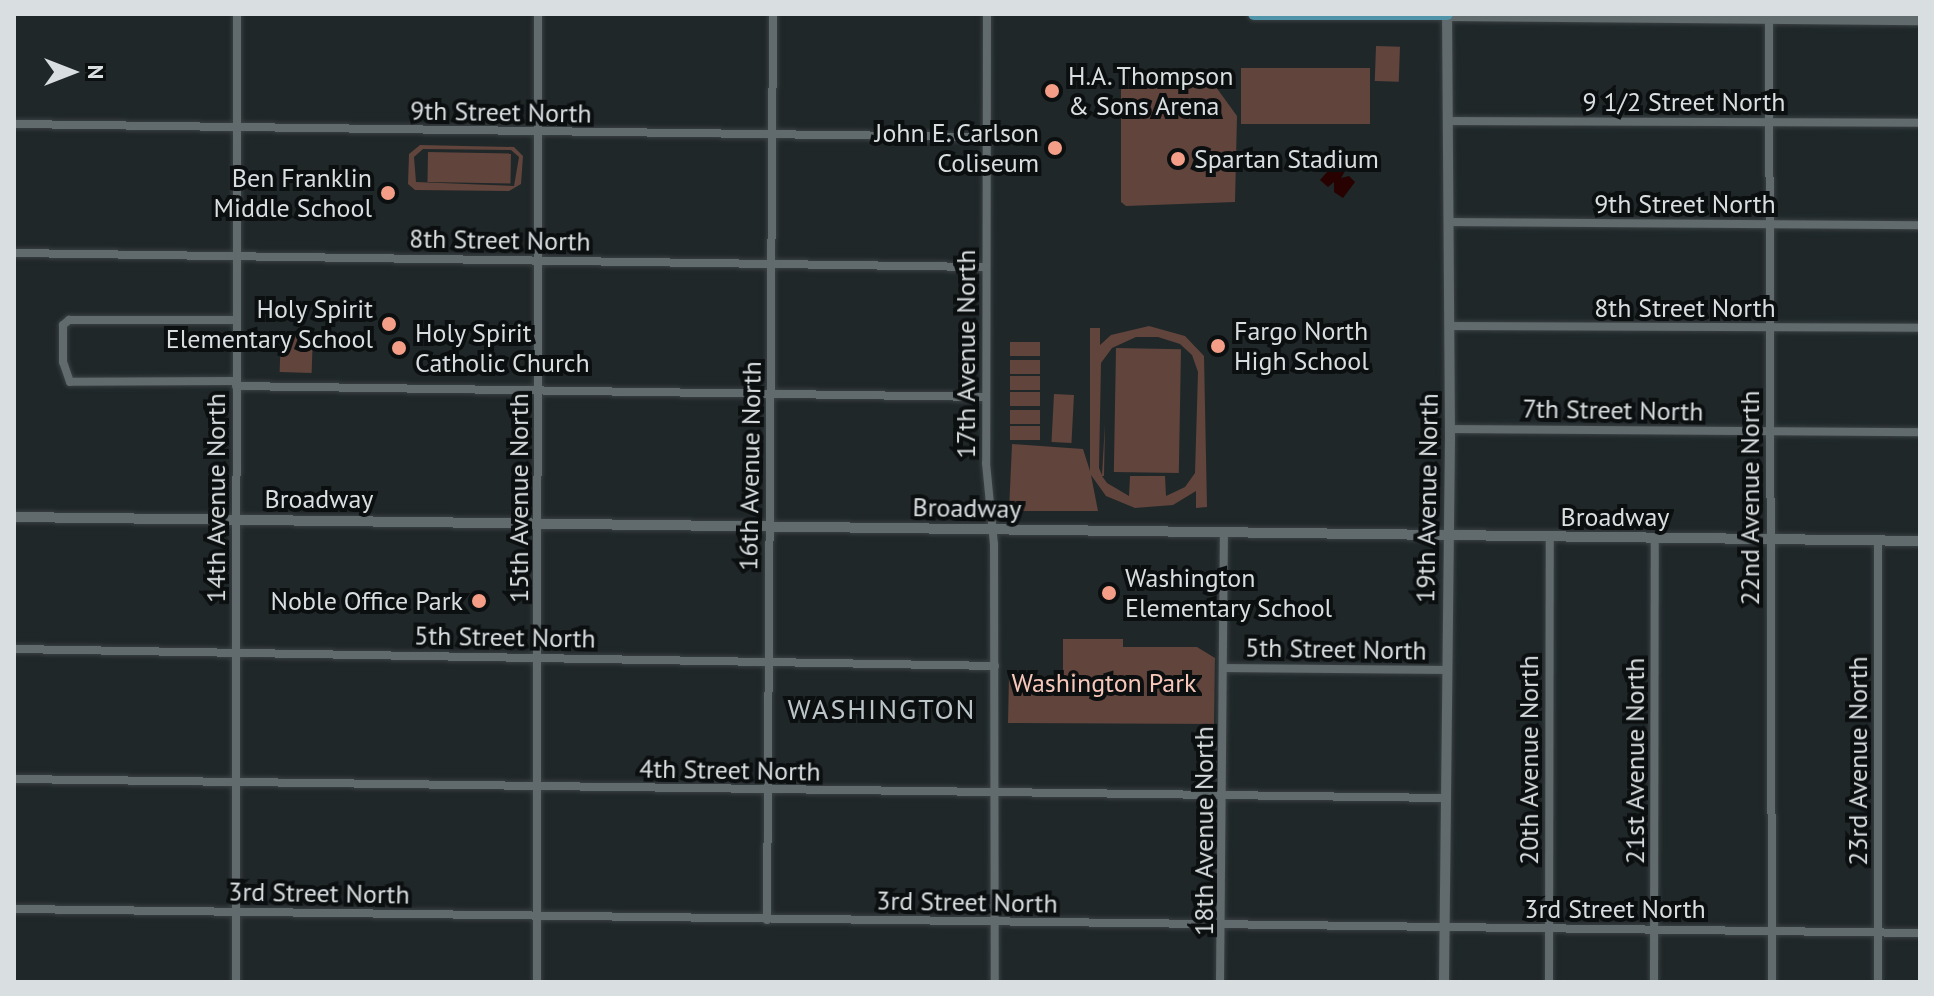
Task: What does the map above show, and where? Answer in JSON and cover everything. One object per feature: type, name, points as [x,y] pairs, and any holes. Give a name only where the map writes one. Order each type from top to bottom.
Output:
[{"type":"main road","points":[[1254,14],[1447,15]]},
{"type":"street","name":"14th Avenue North","points":[[236,982],[237,14]]},
{"type":"street","name":"15th Avenue North","points":[[537,982],[538,14]]},
{"type":"street","name":"16th Avenue North","points":[[767,920],[773,394],[773,14]]},
{"type":"street","name":"17th Avenue North","points":[[987,14],[986,397],[995,666],[995,982]]},
{"type":"street","points":[[1447,15],[1769,16],[1920,20]]},
{"type":"street","name":"19th Avenue North","points":[[1444,982],[1450,429],[1447,15]]},
{"type":"street","name":"22nd Avenue North","points":[[1769,16],[1772,982]]},
{"type":"street","name":"9 1/2 Street North","points":[[1447,121],[1920,123]]},
{"type":"street","name":"9th Street North","points":[[14,124],[987,137]]},
{"type":"street","name":"9th Street North","points":[[1449,222],[1920,225]]},
{"type":"street","name":"8th Street North","points":[[14,253],[986,267]]},
{"type":"street","points":[[236,320],[69,320],[63,325],[63,362],[70,382],[986,397]]},
{"type":"street","name":"8th Street North","points":[[1450,326],[1920,328]]},
{"type":"street","name":"7th Street North","points":[[1450,429],[1920,432]]},
{"type":"street","name":"Broadway","points":[[14,517],[1449,538],[1920,541]]},
{"type":"street","name":"18th Avenue North","points":[[1220,982],[1223,926],[1224,535]]},
{"type":"street","name":"20th Avenue North","points":[[1549,982],[1550,539]]},
{"type":"street","name":"21st Avenue North","points":[[1654,982],[1655,539]]},
{"type":"street","name":"23rd Avenue North","points":[[1878,540],[1878,982]]},
{"type":"street","name":"5th Street North","points":[[14,649],[995,666]]},
{"type":"street","name":"5th Street North","points":[[1224,668],[1446,670]]},
{"type":"street","name":"4th Street North","points":[[14,779],[995,795],[1445,798]]},
{"type":"street","name":"3rd Street North","points":[[14,909],[1920,933]]},
{"type":"green space","points":[[1376,46],[1400,47],[1399,82],[1375,81]]},
{"type":"green space","points":[[1241,68],[1370,68],[1370,124],[1241,124]]},
{"type":"green space","name":"Spartan Stadium","points":[[1121,76],[1208,76],[1237,116],[1235,202],[1126,206],[1121,202]]},
{"type":"green space","points":[[420,145],[514,147],[523,156],[521,184],[509,191],[415,190],[408,184],[409,154]],"holes":[[[423,149],[511,150],[519,157],[514,186],[416,182],[414,157]]]},
{"type":"green space","points":[[428,152],[511,153],[510,183],[427,182]]},
{"type":"green space","points":[[1149,326],[1185,336],[1204,356],[1207,507],[1196,508],[1196,491],[1173,505],[1135,508],[1106,496],[1091,475],[1098,511],[1009,511],[1012,444],[1083,449],[1090,471],[1090,328],[1100,328],[1100,345],[1111,335]],"holes":[[[1136,337],[1158,337],[1180,344],[1192,355],[1198,372],[1195,473],[1185,487],[1166,496],[1165,476],[1130,476],[1129,496],[1107,483],[1102,476],[1105,424],[1102,475],[1099,468],[1101,363],[1112,348]]]},
{"type":"green space","points":[[281,333],[313,334],[312,373],[280,372]]},
{"type":"green space","points":[[1010,342],[1040,342],[1040,356],[1010,356]]},
{"type":"green space","points":[[1116,348],[1181,349],[1179,473],[1114,472]]},
{"type":"green space","points":[[1010,360],[1040,360],[1040,374],[1010,374]]},
{"type":"green space","points":[[1010,376],[1040,376],[1040,390],[1010,390]]},
{"type":"green space","points":[[1010,392],[1040,392],[1040,406],[1010,406]]},
{"type":"green space","points":[[1054,394],[1074,395],[1071,443],[1051,442]]},
{"type":"green space","points":[[1010,410],[1040,410],[1040,424],[1010,424]]},
{"type":"green space","points":[[1010,426],[1040,426],[1040,440],[1010,440]]},
{"type":"green space","name":"Washington Park","points":[[1063,639],[1123,639],[1123,647],[1197,647],[1215,658],[1214,724],[1008,723],[1009,676],[1063,677]]},
{"type":"shaded area","points":[[1336,162],[1345,171],[1341,178],[1349,176],[1355,182],[1343,198],[1334,192],[1334,182],[1328,187],[1320,180]]},
{"type":"place","name":"H.A. Thompson & Sons Arena","points":[[1052,91]]},
{"type":"place","name":"John E. Carlson Coliseum","points":[[1055,148]]},
{"type":"place","name":"Spartan Stadium","points":[[1178,159]]},
{"type":"place","name":"Ben Franklin Middle School","points":[[388,193]]},
{"type":"place","name":"Holy Spirit Elementary School","points":[[389,324]]},
{"type":"place","name":"Fargo North High School","points":[[1218,346]]},
{"type":"place","name":"Holy Spirit Catholic Church","points":[[399,348]]},
{"type":"place","name":"Washington Elementary School","points":[[1109,593]]},
{"type":"place","name":"Noble Office Park","points":[[479,601]]},
{"type":"district","name":"WASHINGTON","points":[[882,709]]}]
